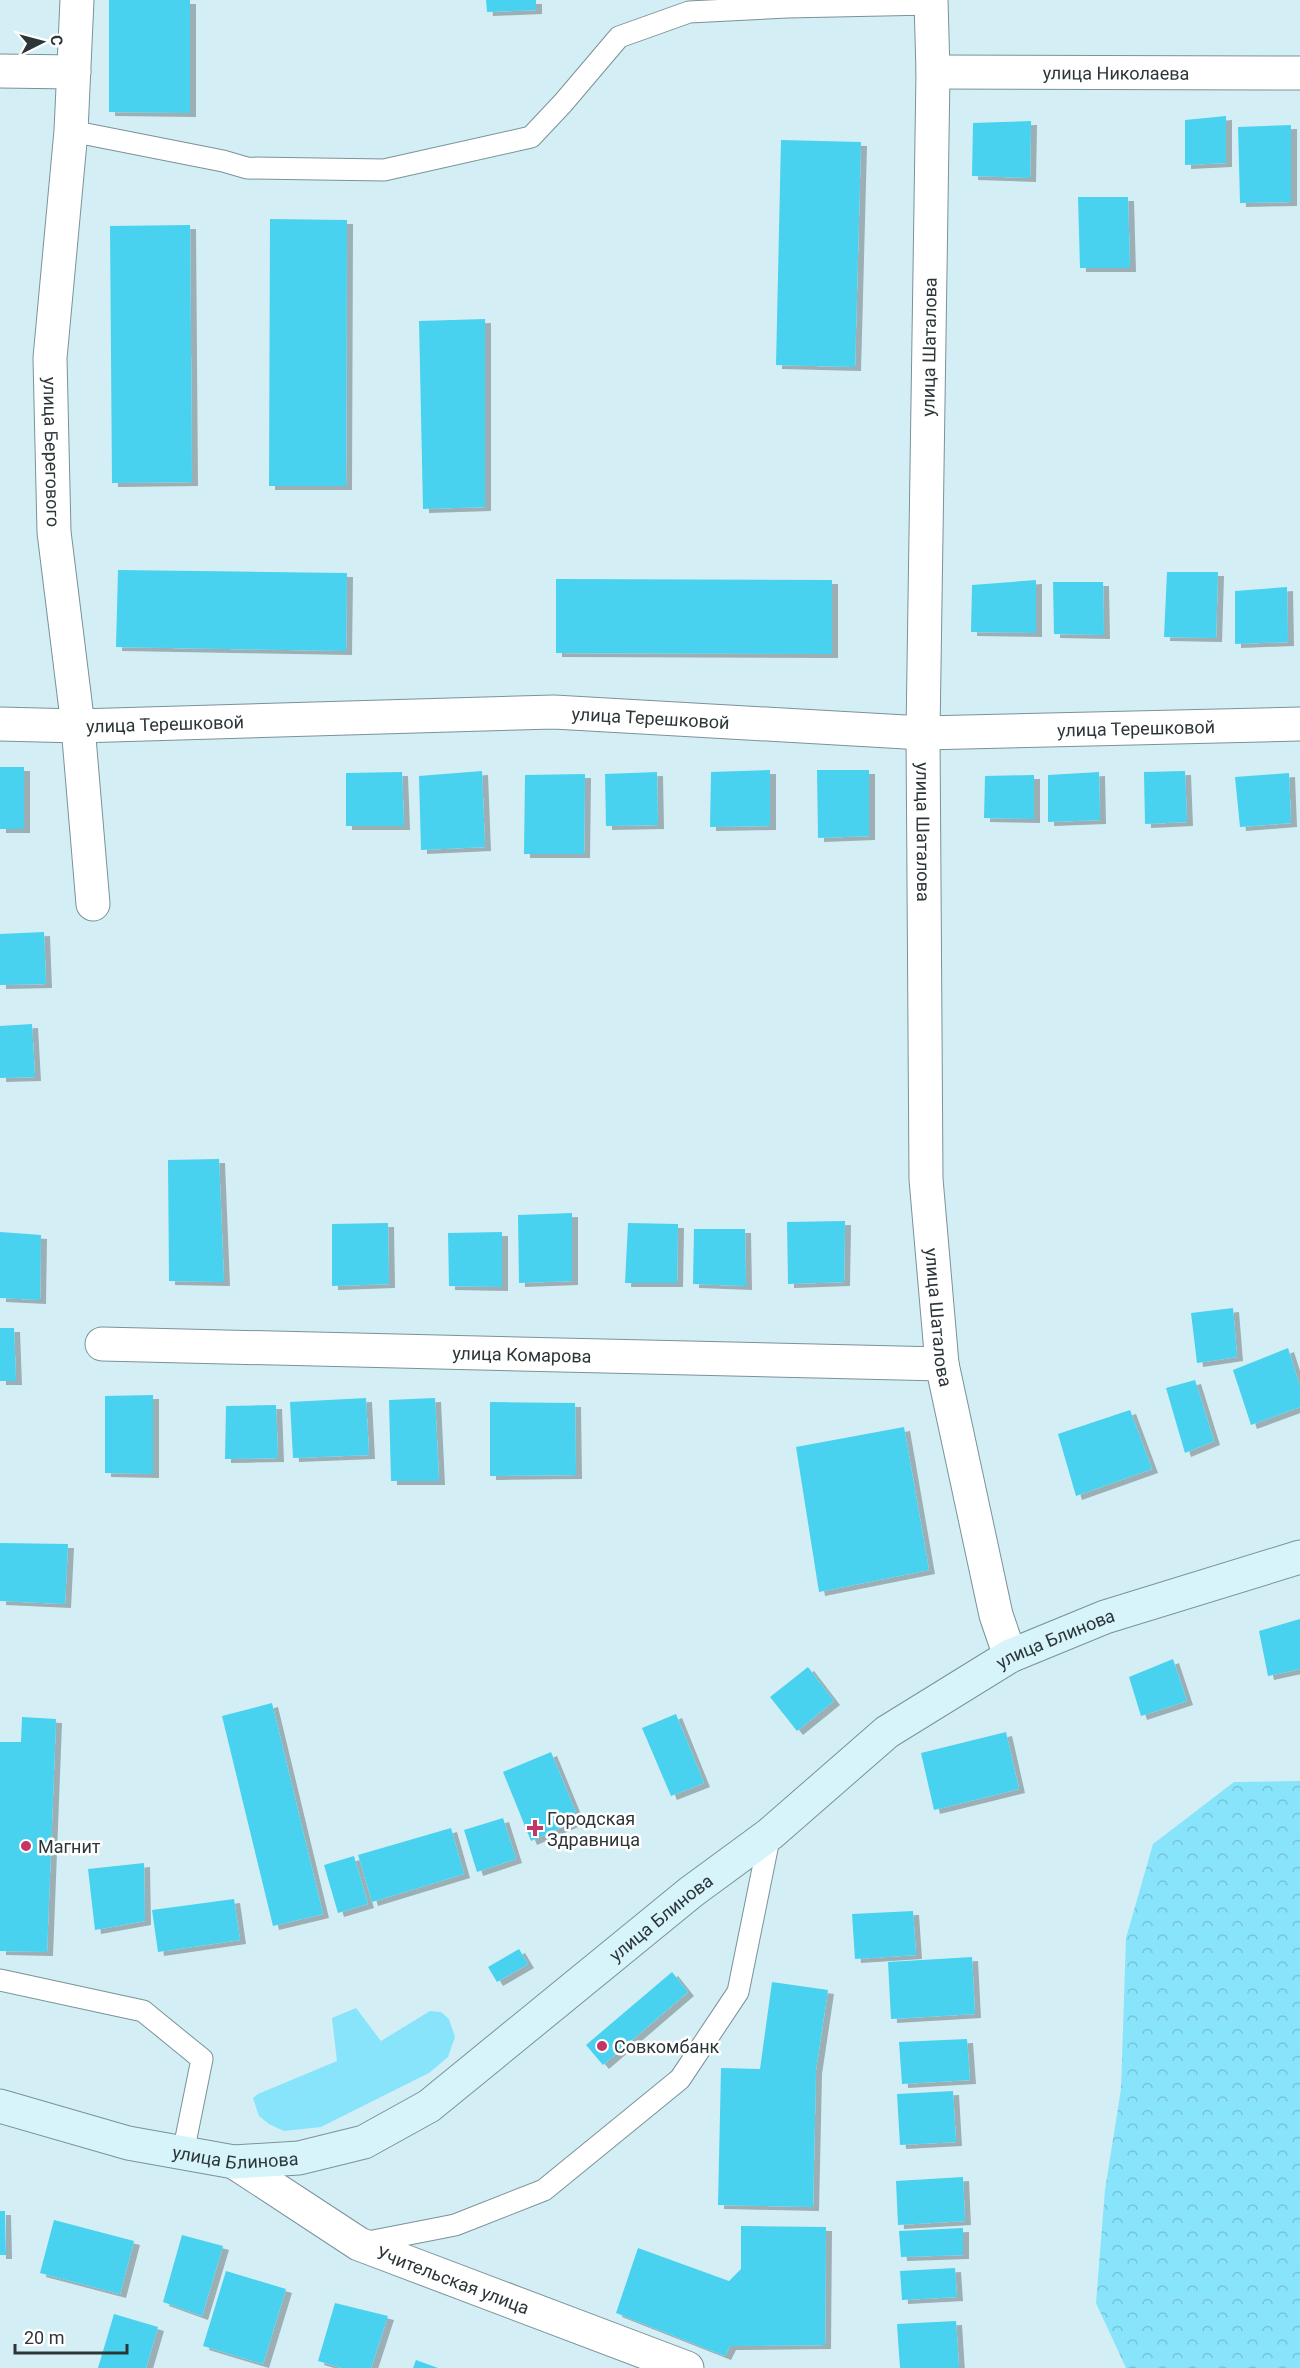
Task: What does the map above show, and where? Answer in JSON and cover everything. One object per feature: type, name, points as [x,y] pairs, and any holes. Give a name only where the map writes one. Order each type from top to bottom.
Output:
[{"type":"main road","name":"улица Блинова","points":[[0,2106],[128,2143],[234,2162],[298,2158],[364,2142],[429,2106],[691,1892],[770,1834],[887,1732],[1010,1656],[1105,1617],[1300,1557]]},
{"type":"street","name":"улица Берегового","points":[[77,0],[71,131],[50,358],[54,531],[78,726],[93,904]]},
{"type":"street","name":"улица Шаталова","points":[[931,2],[933,72],[923,733],[926,1179],[942,1364],[996,1615],[1010,1656]]},
{"type":"street","points":[[0,71],[74,72]]},
{"type":"street","name":"улица Николаева","points":[[933,72],[1300,73]]},
{"type":"street","name":"улица Терешковой","points":[[0,724],[78,726],[554,712],[923,733],[1300,724]]},
{"type":"street","name":"улица Комарова","points":[[102,1344],[942,1364]]},
{"type":"street","name":"Учительская улица","points":[[234,2162],[359,2244],[687,2368]]},
{"type":"lane","points":[[71,131],[223,161],[247,168],[384,170],[531,137],[619,37],[688,12],[931,2]]},
{"type":"lane","points":[[359,2244],[455,2225],[544,2190],[680,2079],[738,1992],[770,1834]]},
{"type":"lane","points":[[0,1980],[143,2011],[202,2058],[183,2153]]},
{"type":"green space","points":[[1300,1781],[1300,2368],[1126,2368],[1096,2303],[1105,2190],[1121,2089],[1126,1938],[1153,1844],[1234,1782]]},
{"type":"green space","points":[[356,2008],[381,2041],[430,2011],[441,2012],[449,2019],[455,2037],[448,2057],[429,2073],[321,2127],[284,2131],[259,2116],[253,2098],[258,2094],[337,2061],[332,2018]]},
{"type":"building","points":[[109,0],[190,0],[190,113],[109,112]]},
{"type":"building","points":[[486,0],[536,0],[536,10],[487,12]]},
{"type":"building","points":[[1226,116],[1226,163],[1185,165],[1185,120]]},
{"type":"building","points":[[1031,121],[1030,178],[972,176],[973,123]]},
{"type":"building","points":[[1291,125],[1291,202],[1240,203],[1238,127]]},
{"type":"building","points":[[781,140],[861,142],[855,367],[776,365]]},
{"type":"building","points":[[1078,197],[1128,197],[1130,268],[1080,268]]},
{"type":"building","points":[[270,219],[347,220],[346,486],[269,486]]},
{"type":"building","points":[[190,225],[192,482],[112,483],[110,226]]},
{"type":"building","points":[[485,319],[485,507],[423,509],[419,321]]},
{"type":"building","points":[[118,570],[347,573],[346,651],[116,647]]},
{"type":"building","points":[[1167,572],[1218,572],[1216,638],[1164,637]]},
{"type":"building","points":[[556,579],[832,580],[832,654],[556,653]]},
{"type":"building","points":[[1036,580],[1036,633],[971,632],[972,585]]},
{"type":"building","points":[[1053,582],[1103,582],[1104,635],[1054,634]]},
{"type":"building","points":[[1287,587],[1288,642],[1235,644],[1235,591]]},
{"type":"building","points":[[0,767],[24,767],[24,829],[0,829]]},
{"type":"building","points":[[770,770],[770,826],[710,827],[711,772]]},
{"type":"building","points":[[817,770],[869,770],[869,836],[818,838]]},
{"type":"building","points":[[482,771],[485,847],[421,850],[419,776]]},
{"type":"building","points":[[1185,771],[1187,822],[1145,824],[1144,772]]},
{"type":"building","points":[[402,772],[404,826],[346,826],[346,773]]},
{"type":"building","points":[[657,772],[658,825],[606,826],[605,774]]},
{"type":"building","points":[[1099,772],[1100,820],[1048,822],[1048,775]]},
{"type":"building","points":[[1289,773],[1291,823],[1240,827],[1235,777]]},
{"type":"building","points":[[585,774],[584,854],[524,854],[525,775]]},
{"type":"building","points":[[1034,775],[1034,819],[984,818],[985,776]]},
{"type":"building","points":[[44,932],[46,984],[0,985],[0,934]]},
{"type":"building","points":[[32,1024],[35,1077],[0,1078],[0,1026]]},
{"type":"building","points":[[219,1159],[224,1282],[169,1281],[168,1160]]},
{"type":"building","points":[[572,1213],[572,1281],[519,1283],[518,1215]]},
{"type":"building","points":[[845,1221],[844,1282],[788,1284],[787,1222]]},
{"type":"building","points":[[388,1223],[389,1284],[332,1286],[332,1224]]},
{"type":"building","points":[[628,1223],[678,1224],[677,1283],[625,1283]]},
{"type":"building","points":[[694,1229],[745,1229],[746,1286],[693,1284]]},
{"type":"building","points":[[0,1232],[41,1235],[40,1300],[0,1298]]},
{"type":"building","points":[[502,1232],[502,1287],[449,1286],[448,1233]]},
{"type":"building","points":[[1233,1308],[1237,1357],[1197,1363],[1191,1313]]},
{"type":"building","points":[[0,1328],[14,1328],[16,1381],[0,1381]]},
{"type":"building","points":[[1288,1348],[1300,1386],[1300,1407],[1251,1425],[1233,1370]]},
{"type":"building","points":[[1195,1380],[1214,1441],[1185,1453],[1166,1388]]},
{"type":"building","points":[[153,1395],[153,1474],[105,1473],[105,1396]]},
{"type":"building","points":[[366,1398],[369,1455],[293,1458],[290,1402]]},
{"type":"building","points":[[435,1398],[439,1481],[391,1481],[389,1400]]},
{"type":"building","points":[[490,1402],[575,1403],[576,1475],[490,1476]]},
{"type":"building","points":[[276,1405],[278,1458],[225,1459],[226,1406]]},
{"type":"building","points":[[1130,1410],[1152,1469],[1076,1496],[1058,1434]]},
{"type":"building","points":[[904,1427],[929,1570],[819,1592],[796,1447]]},
{"type":"building","points":[[0,1543],[68,1544],[65,1604],[0,1601]]},
{"type":"building","points":[[1300,1619],[1300,1669],[1268,1676],[1259,1631]]},
{"type":"building","points":[[1173,1659],[1187,1701],[1141,1716],[1129,1677]]},
{"type":"building","points":[[808,1667],[834,1701],[797,1731],[770,1697]]},
{"type":"building","points":[[272,1703],[323,1914],[273,1926],[222,1716]]},
{"type":"building","points":[[676,1714],[704,1783],[671,1796],[642,1728]]},
{"type":"building","name":"Магнит","points":[[22,1717],[56,1719],[47,1952],[0,1951],[0,1742],[21,1742]]},
{"type":"building","points":[[1006,1732],[1019,1789],[934,1810],[921,1753]]},
{"type":"building","points":[[551,1752],[579,1820],[531,1841],[503,1772]]},
{"type":"building","points":[[503,1818],[516,1859],[477,1872],[464,1830]]},
{"type":"building","points":[[451,1828],[464,1874],[372,1902],[358,1855]]},
{"type":"building","points":[[354,1856],[368,1904],[338,1913],[324,1865]]},
{"type":"building","points":[[144,1863],[145,1921],[95,1930],[88,1869]]},
{"type":"building","points":[[234,1899],[240,1940],[158,1952],[152,1910]]},
{"type":"building","points":[[913,1911],[916,1955],[855,1959],[852,1914]]},
{"type":"building","points":[[519,1949],[528,1964],[497,1982],[488,1967]]},
{"type":"building","points":[[972,1957],[975,2014],[891,2019],[888,1962]]},
{"type":"building","points":[[672,1972],[688,1992],[603,2065],[586,2045]]},
{"type":"building","points":[[772,1982],[828,1990],[816,2070],[813,2207],[718,2205],[721,2068],[760,2069]]},
{"type":"building","points":[[967,2039],[970,2080],[902,2084],[899,2042]]},
{"type":"building","points":[[953,2091],[956,2142],[900,2145],[897,2094]]},
{"type":"building","points":[[963,2177],[965,2221],[898,2225],[896,2181]]},
{"type":"building","points":[[0,2211],[5,2211],[6,2255],[0,2255]]},
{"type":"building","points":[[54,2220],[134,2241],[120,2294],[40,2273]]},
{"type":"building","points":[[741,2226],[826,2227],[825,2345],[730,2346],[725,2356],[616,2313],[638,2248],[729,2281],[741,2269]]},
{"type":"building","points":[[963,2228],[963,2255],[901,2257],[899,2231]]},
{"type":"building","points":[[182,2235],[223,2246],[202,2316],[163,2302]]},
{"type":"building","points":[[955,2268],[957,2297],[902,2300],[900,2271]]},
{"type":"building","points":[[226,2271],[286,2289],[263,2364],[203,2346]]},
{"type":"building","points":[[335,2303],[388,2316],[371,2368],[342,2368],[318,2361]]},
{"type":"building","points":[[114,2314],[158,2327],[146,2368],[98,2368]]},
{"type":"building","points":[[956,2321],[959,2368],[900,2368],[897,2324]]},
{"type":"building","points":[[416,2360],[438,2368],[413,2368]]},
{"type":"place","name":"Городская Здравница","points":[[535,1828]]},
{"type":"place","name":"Магнит","points":[[26,1846]]},
{"type":"place","name":"Совкомбанк","points":[[602,2046]]}]
